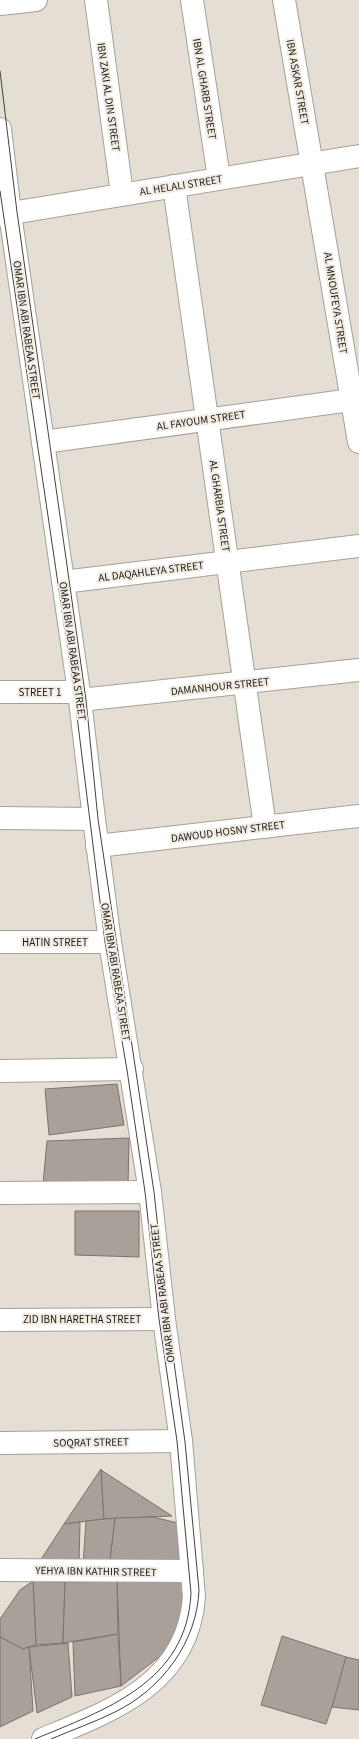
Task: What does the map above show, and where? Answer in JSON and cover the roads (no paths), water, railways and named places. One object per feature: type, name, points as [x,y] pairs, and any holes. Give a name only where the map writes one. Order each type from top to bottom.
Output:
[{"type":"street","points":[[0,4],[36,0]]},
{"type":"street","name":"IBN ZAKI AL DIN STREET","points":[[96,0],[122,194]]},
{"type":"street","name":"IBN AL GHARB STREET","points":[[192,0],[219,178]]},
{"type":"street","name":"IBN ASKAR STREET","points":[[284,0],[313,164]]},
{"type":"street","name":"OMAR IBN ABI RABEAA STREET","points":[[0,129],[4,214],[43,442],[80,696],[97,846],[110,942],[132,1069],[150,1192],[164,1319],[181,1442],[194,1597],[191,1616],[182,1644],[167,1666],[142,1692],[106,1713],[43,1739]]},
{"type":"street","name":"AL HELALI STREET","points":[[4,214],[359,156]]},
{"type":"street","name":"AL MNOUFEYA STREET","points":[[313,164],[356,399],[359,442]]},
{"type":"street","name":"AL GHARBIA STREET","points":[[174,186],[266,827]]},
{"type":"street","name":"AL FAYOUM STREET","points":[[43,442],[356,399]]},
{"type":"street","name":"AL DAQAHLEYA STREET","points":[[63,582],[359,546]]},
{"type":"street","name":"DAMANHOUR STREET","points":[[80,696],[245,683],[359,670]]},
{"type":"street","name":"STREET 1","points":[[0,692],[80,696]]},
{"type":"street","name":"DAWOUD HOSNY STREET","points":[[97,846],[359,816]]},
{"type":"street","points":[[0,818],[94,819]]},
{"type":"street","name":"HATIN STREET","points":[[0,942],[110,942]]},
{"type":"street","points":[[0,1070],[132,1069]]},
{"type":"street","points":[[0,1193],[150,1192]]},
{"type":"street","name":"ZID IBN HARETHA STREET","points":[[0,1320],[164,1319]]},
{"type":"street","name":"SOQRAT STREET","points":[[0,1443],[181,1442]]},
{"type":"street","name":"YEHYA IBN KATHIR STREET","points":[[0,1570],[192,1571]]},
{"type":"tram line","points":[[0,71],[17,212],[86,700],[98,819],[154,1192],[168,1319],[185,1442],[199,1590],[197,1609],[192,1628],[174,1662],[162,1677],[148,1691],[115,1712],[51,1739]]},
{"type":"tram line","points":[[0,191],[74,692],[105,942],[127,1070],[145,1192],[159,1319],[177,1441],[191,1593],[186,1624],[175,1650],[158,1671],[137,1689],[114,1704],[88,1717],[35,1739]]}]
